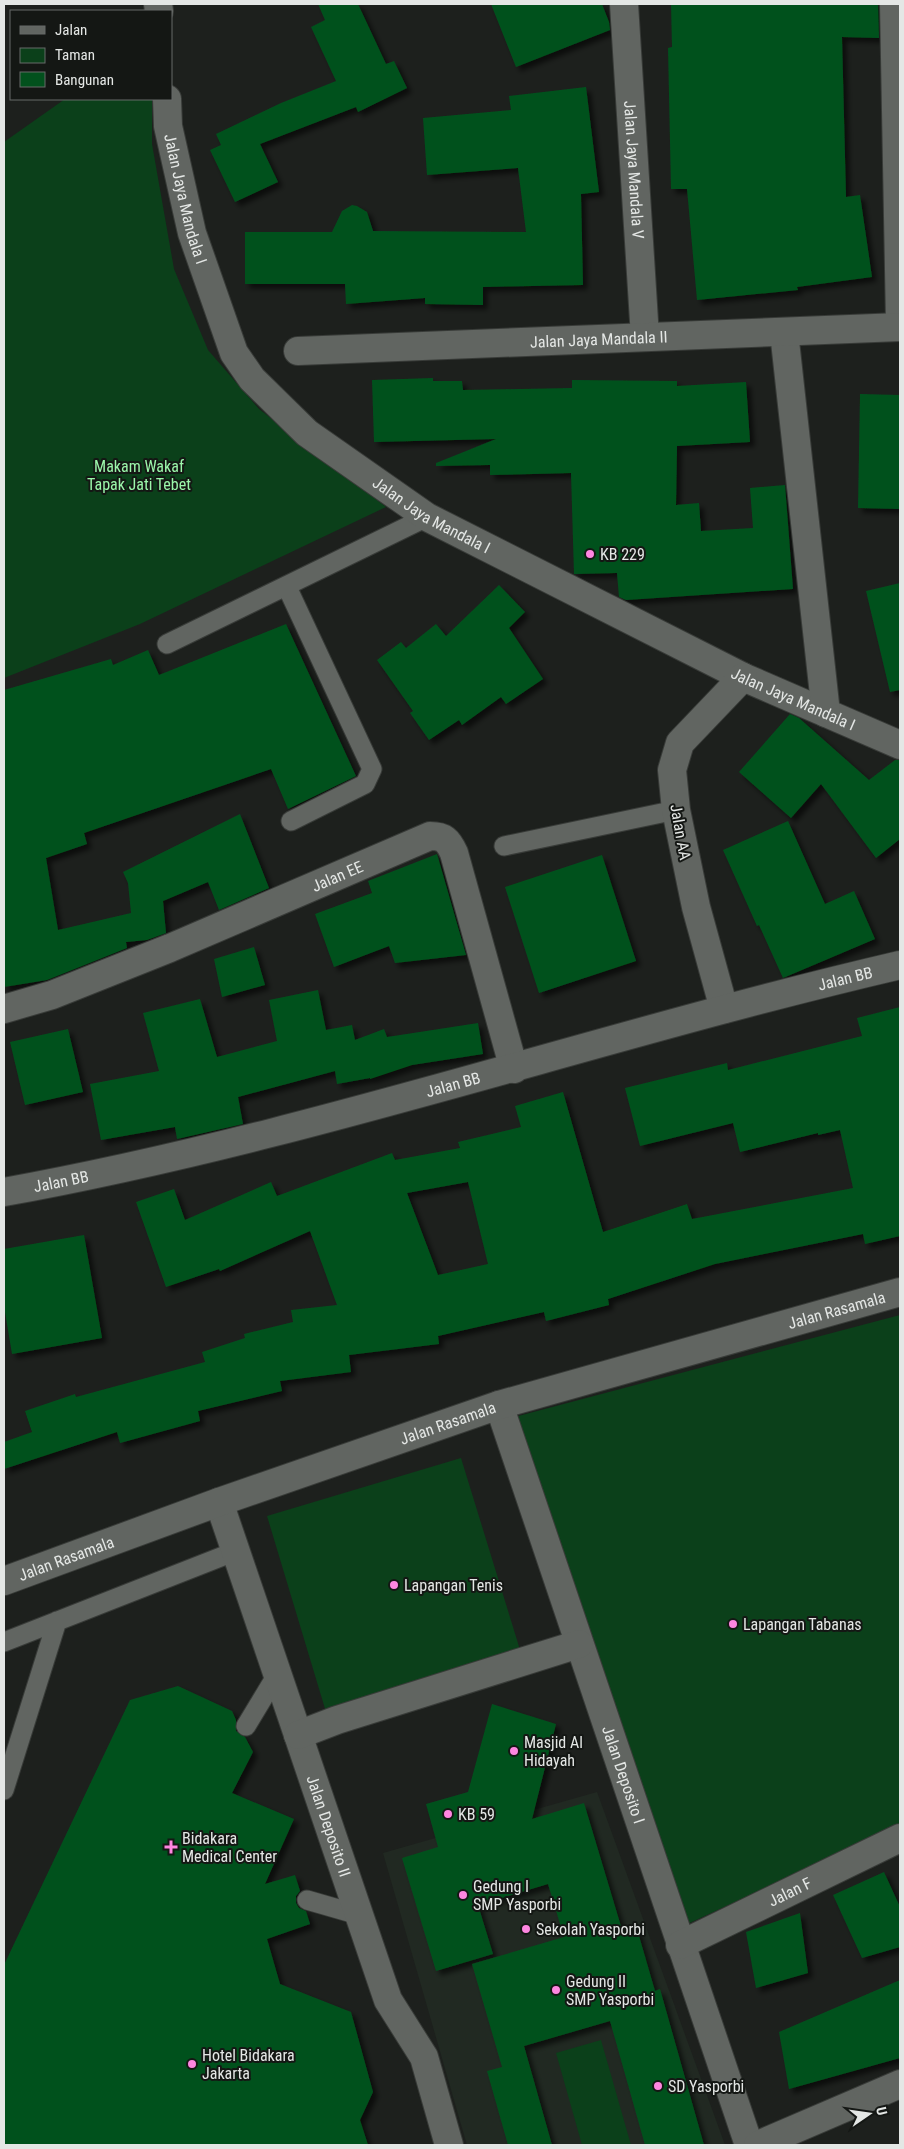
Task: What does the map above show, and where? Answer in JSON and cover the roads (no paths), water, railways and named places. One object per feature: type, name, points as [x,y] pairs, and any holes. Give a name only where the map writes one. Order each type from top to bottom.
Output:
[{"type":"street","name":"Jalan Jaya Mandala V","points":[[624,4],[645,337]]},
{"type":"street","points":[[894,4],[900,322]]},
{"type":"street","name":"Jalan Jaya Mandala I","points":[[167,100],[168,126],[192,233],[234,353],[252,379],[307,433],[427,517],[744,677],[900,745]]},
{"type":"street","name":"Jalan Jaya Mandala II","points":[[298,351],[900,327]]},
{"type":"street","points":[[784,332],[821,652],[826,713]]},
{"type":"street","name":"Jalan AA","points":[[724,1009],[696,907],[676,810],[672,770],[680,743],[744,677]]},
{"type":"street","name":"Jalan EE","points":[[4,1009],[52,995],[170,948],[430,836],[440,836],[449,841],[454,853],[514,1069]]},
{"type":"street","name":"Jalan BB","points":[[4,1192],[203,1150],[514,1069],[724,1009],[900,966]]},
{"type":"street","name":"Jalan Rasamala","points":[[4,1581],[219,1502],[499,1405],[900,1292]]},
{"type":"street","name":"Jalan Deposito I","points":[[499,1405],[749,2145]]},
{"type":"street","name":"Jalan Deposito II","points":[[219,1502],[388,2000],[424,2057],[449,2145]]},
{"type":"street","points":[[298,1735],[337,1720],[579,1644]]},
{"type":"street","name":"Jalan F","points":[[680,1945],[900,1838]]},
{"type":"street","points":[[758,2145],[900,2084]]},
{"type":"lane","points":[[167,644],[427,517]]},
{"type":"lane","points":[[287,587],[372,769],[365,784],[291,821]]},
{"type":"lane","points":[[504,846],[676,810]]},
{"type":"lane","points":[[4,1642],[236,1551]]},
{"type":"lane","points":[[4,1790],[57,1621]]},
{"type":"lane","points":[[246,1726],[278,1673]]},
{"type":"lane","points":[[306,1900],[359,1915]]},
{"type":"place","name":"KB 229","points":[[590,554]]},
{"type":"place","name":"Lapangan Tenis","points":[[394,1585]]},
{"type":"place","name":"Lapangan Tabanas","points":[[733,1624]]},
{"type":"place","name":"Masjid Al Hidayah","points":[[514,1751]]},
{"type":"place","name":"KB 59","points":[[448,1814]]},
{"type":"place","name":"Bidakara Medical Center","points":[[171,1847]]},
{"type":"place","name":"Gedung I SMP Yasporbi","points":[[463,1895]]},
{"type":"place","name":"Sekolah Yasporbi","points":[[526,1929]]},
{"type":"place","name":"Gedung II SMP Yasporbi","points":[[556,1990]]},
{"type":"place","name":"Hotel Bidakara Jakarta","points":[[192,2064]]},
{"type":"place","name":"SD Yasporbi","points":[[658,2086]]},
{"type":"park label","name":"Makam Wakaf Tapak Jati Tebet","points":[[139,475]]}]
